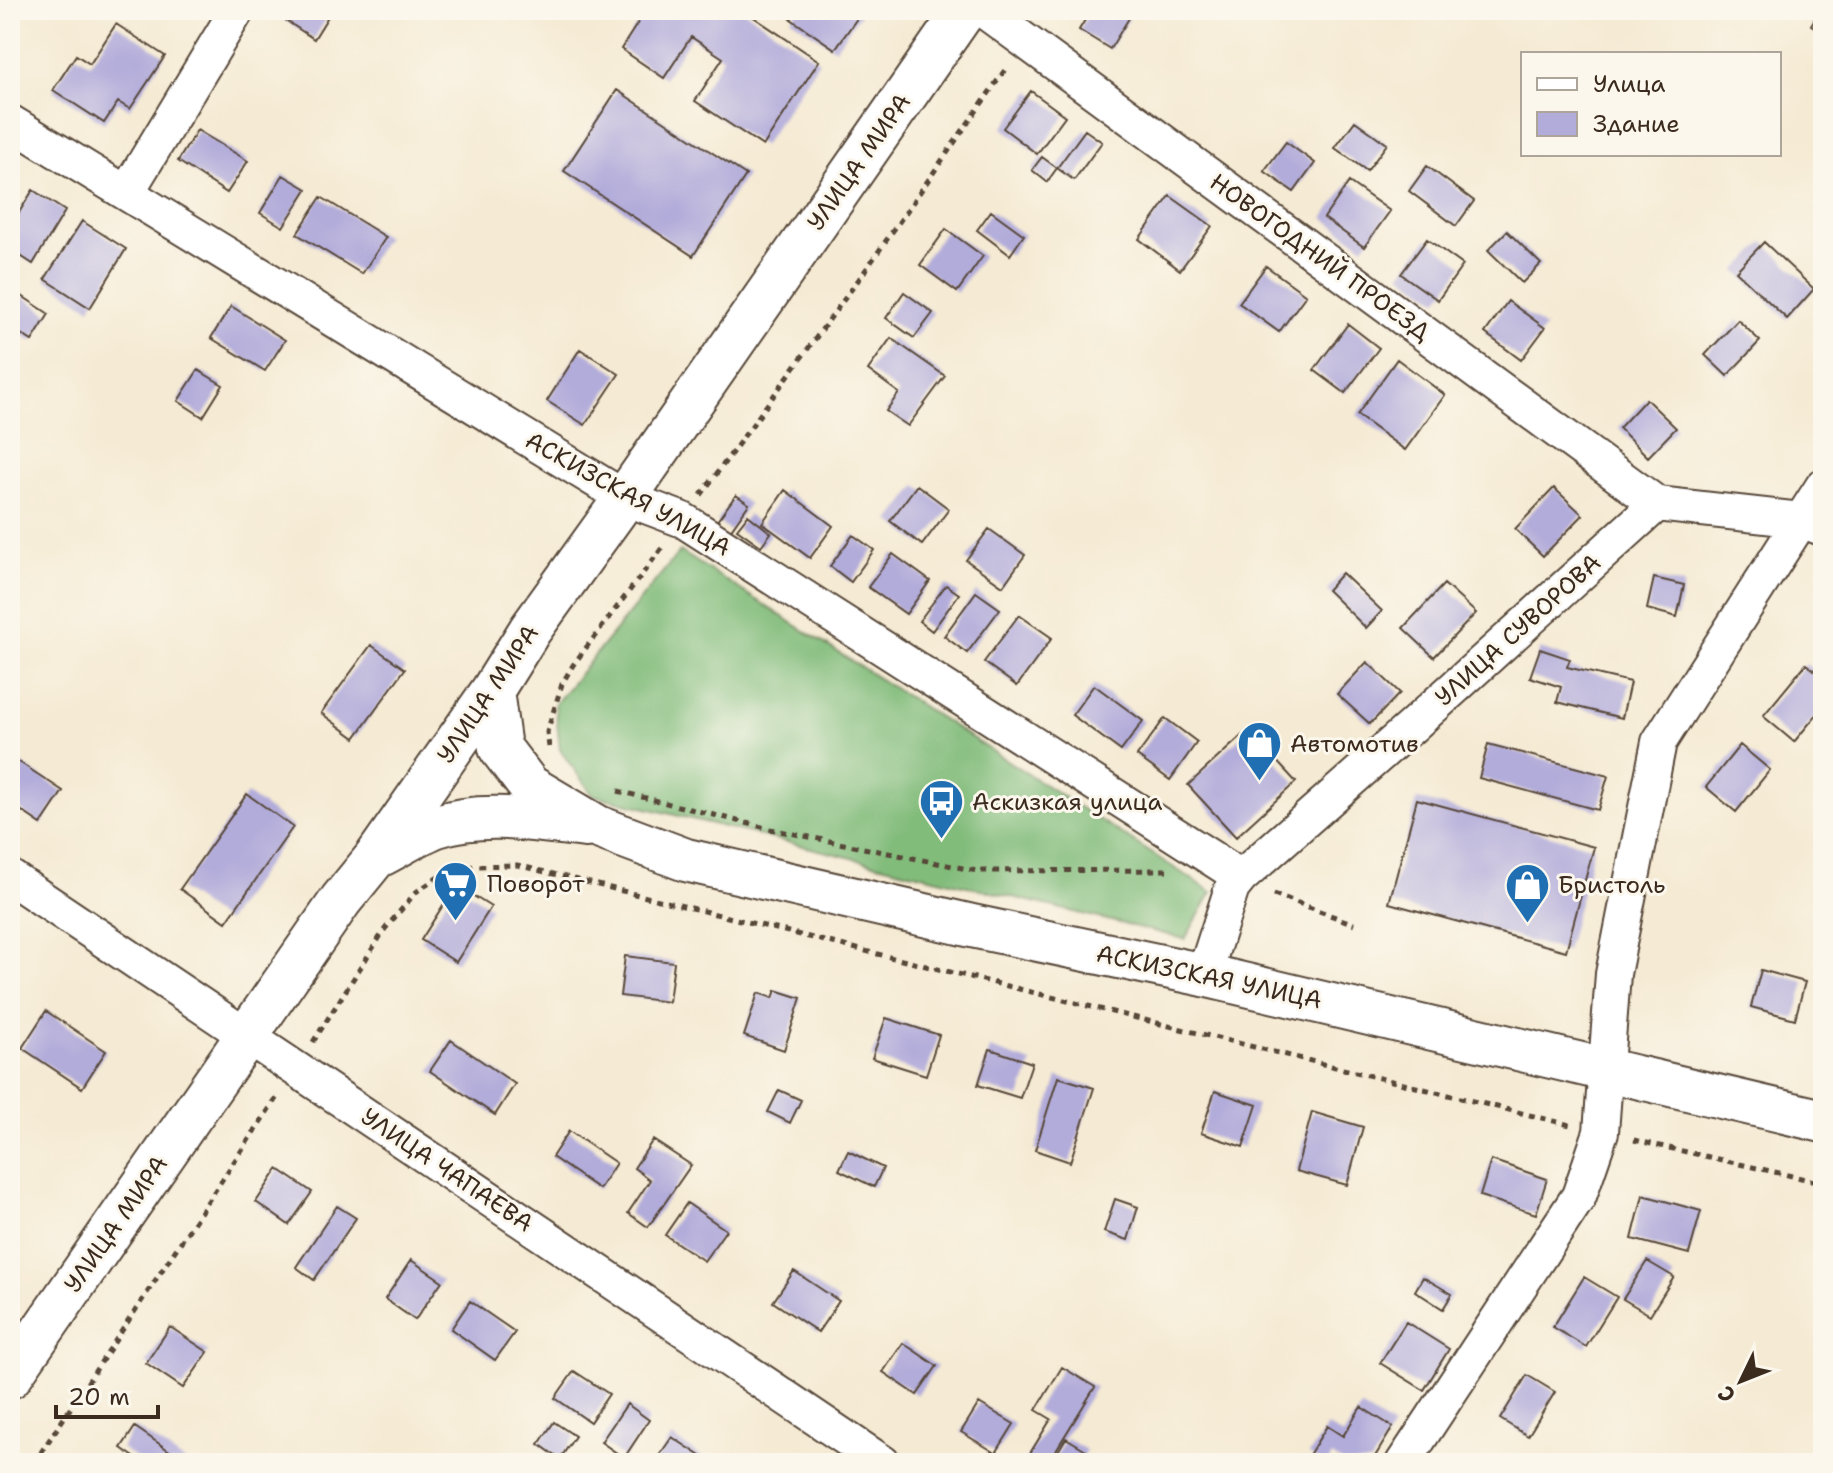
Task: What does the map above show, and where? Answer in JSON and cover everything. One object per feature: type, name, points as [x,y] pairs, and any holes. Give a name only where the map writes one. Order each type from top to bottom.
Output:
[{"type":"main road","name":"УЛИЦА МИРА","points":[[10,1377],[965,10]]},
{"type":"main road","points":[[492,691],[500,748],[529,786],[603,808]]},
{"type":"main road","points":[[376,857],[436,827],[464,820],[603,808]]},
{"type":"main road","name":"АСКИЗСКАЯ УЛИЦА","points":[[603,808],[686,860],[972,926],[1204,975],[1823,1121]]},
{"type":"street","points":[[127,192],[237,10]]},
{"type":"street","name":"НОВОГОДНИЙ ПРОЕЗД","points":[[983,10],[1657,504]]},
{"type":"street","name":"АСКИЗСКАЯ УЛИЦА","points":[[10,122],[625,498],[683,520],[1236,882]]},
{"type":"street","points":[[1403,1463],[1579,1196],[1601,1132],[1613,974],[1659,742],[1812,524],[1823,486]]},
{"type":"street","points":[[1657,504],[1812,524]]},
{"type":"street","name":"УЛИЦА СУВОРОВА","points":[[1236,882],[1657,504]]},
{"type":"street","name":"УЛИЦА ЧАПАЕВА","points":[[10,877],[883,1463]]},
{"type":"street","points":[[1204,975],[1236,882]]},
{"type":"path","points":[[550,752],[547,732],[562,684],[573,665],[867,268],[1026,40]]},
{"type":"path","points":[[603,808],[770,829],[977,871],[1173,870]]},
{"type":"path","points":[[34,1463],[385,929],[416,892],[443,874],[474,866],[517,865],[1601,1132],[1823,1183]]},
{"type":"path","points":[[1236,882],[1253,885],[1354,924]]},
{"type":"green space","points":[[680,551],[1212,892],[1185,939],[593,795],[560,750],[555,704]]},
{"type":"building","points":[[278,10],[332,10],[314,39],[276,14]]},
{"type":"building","points":[[646,10],[710,10],[716,14],[719,10],[743,10],[819,61],[763,146],[695,101],[723,58],[691,37],[664,78],[621,49]]},
{"type":"building","points":[[798,10],[863,10],[835,49],[791,19]]},
{"type":"building","points":[[1091,10],[1134,10],[1110,49],[1079,30]]},
{"type":"building","points":[[1823,10],[1823,32],[1811,25]]},
{"type":"building","points":[[116,24],[165,56],[130,109],[118,102],[104,123],[53,90],[76,55],[90,64]]},
{"type":"building","points":[[617,90],[746,175],[693,256],[564,171]]},
{"type":"building","points":[[1031,91],[1065,116],[1037,154],[1003,128]]},
{"type":"building","points":[[1355,121],[1387,144],[1367,171],[1335,148]]},
{"type":"building","points":[[197,130],[248,161],[227,193],[178,161]]},
{"type":"building","points":[[1085,130],[1102,142],[1074,180],[1057,168]]},
{"type":"building","points":[[1286,142],[1315,163],[1294,192],[1264,171]]},
{"type":"building","points":[[1042,157],[1057,168],[1047,182],[1032,170]]},
{"type":"building","points":[[1427,166],[1474,201],[1456,226],[1409,191]]},
{"type":"building","points":[[283,175],[307,189],[283,227],[260,213]]},
{"type":"building","points":[[1349,182],[1390,211],[1364,247],[1324,218]]},
{"type":"building","points":[[33,190],[65,211],[33,264],[10,249],[10,227]]},
{"type":"building","points":[[1170,196],[1212,226],[1180,270],[1139,239]]},
{"type":"building","points":[[321,197],[386,237],[362,274],[297,234]]},
{"type":"building","points":[[991,211],[1024,235],[1010,255],[977,230]]},
{"type":"building","points":[[82,221],[126,249],[90,308],[45,279]]},
{"type":"building","points":[[946,229],[983,256],[957,292],[920,265]]},
{"type":"building","points":[[1507,231],[1541,264],[1522,283],[1488,250]]},
{"type":"building","points":[[1427,239],[1463,265],[1438,300],[1401,274]]},
{"type":"building","points":[[1764,242],[1814,289],[1787,319],[1736,271]]},
{"type":"building","points":[[1266,266],[1306,295],[1279,332],[1239,303]]},
{"type":"building","points":[[16,292],[49,314],[32,341],[10,327],[10,302]]},
{"type":"building","points":[[904,292],[933,313],[914,338],[886,318]]},
{"type":"building","points":[[1508,301],[1545,328],[1521,360],[1485,333]]},
{"type":"building","points":[[231,306],[285,340],[265,371],[211,338]]},
{"type":"building","points":[[1738,320],[1760,341],[1727,376],[1705,355]]},
{"type":"building","points":[[1348,324],[1379,348],[1345,393],[1314,370]]},
{"type":"building","points":[[891,338],[945,376],[908,426],[886,411],[899,393],[868,370]]},
{"type":"building","points":[[580,349],[619,374],[585,425],[547,401]]},
{"type":"building","points":[[1397,359],[1445,395],[1405,450],[1357,415]]},
{"type":"building","points":[[198,370],[223,385],[203,417],[178,401]]},
{"type":"building","points":[[1646,399],[1676,428],[1648,457],[1619,428]]},
{"type":"building","points":[[917,485],[949,509],[922,545],[890,521]]},
{"type":"building","points":[[1554,488],[1583,515],[1543,556],[1515,529]]},
{"type":"building","points":[[785,490],[833,526],[810,558],[762,523]]},
{"type":"building","points":[[736,495],[749,504],[730,531],[717,521]]},
{"type":"building","points":[[748,515],[771,533],[761,546],[737,529]]},
{"type":"building","points":[[989,529],[1025,555],[1003,586],[966,560]]},
{"type":"building","points":[[853,535],[874,550],[851,582],[830,566]]},
{"type":"building","points":[[893,554],[930,581],[906,614],[868,587]]},
{"type":"building","points":[[1342,573],[1382,611],[1366,628],[1327,590]]},
{"type":"building","points":[[1654,578],[1684,585],[1677,617],[1647,609]]},
{"type":"building","points":[[1444,584],[1476,613],[1434,657],[1403,628]]},
{"type":"building","points":[[946,585],[959,594],[932,631],[919,621]]},
{"type":"building","points":[[976,592],[1000,609],[967,653],[944,636]]},
{"type":"building","points":[[1019,615],[1052,638],[1017,686],[984,662]]},
{"type":"building","points":[[371,645],[405,669],[355,738],[321,713]]},
{"type":"building","points":[[1540,649],[1570,659],[1567,667],[1630,682],[1622,718],[1557,702],[1561,687],[1530,677]]},
{"type":"building","points":[[1367,662],[1400,693],[1370,724],[1337,694]]},
{"type":"building","points":[[1806,664],[1823,677],[1823,707],[1794,742],[1763,716]]},
{"type":"building","points":[[1094,685],[1143,721],[1121,751],[1072,715]]},
{"type":"building","points":[[1165,718],[1197,742],[1170,780],[1137,756]]},
{"type":"building","points":[[1248,730],[1296,782],[1236,837],[1188,785]]},
{"type":"building","points":[[1488,744],[1608,776],[1598,810],[1479,778]]},
{"type":"building","points":[[1740,745],[1770,770],[1736,812],[1706,787]]},
{"type":"building","points":[[10,756],[63,791],[41,824],[10,803]]},
{"type":"building","points":[[247,794],[293,827],[226,922],[180,889]]},
{"type":"building","points":[[1417,799],[1594,847],[1566,951],[1389,903]]},
{"type":"building","name":"Поворот","points":[[456,885],[491,907],[456,962],[421,940]]},
{"type":"building","points":[[625,956],[674,962],[669,1002],[620,996]]},
{"type":"building","points":[[1761,970],[1805,982],[1795,1019],[1751,1007]]},
{"type":"building","points":[[776,990],[801,998],[784,1050],[744,1036],[758,993],[773,998]]},
{"type":"building","points":[[46,1011],[106,1051],[82,1088],[22,1048]]},
{"type":"building","points":[[886,1018],[939,1035],[926,1075],[872,1058]]},
{"type":"building","points":[[451,1040],[515,1084],[495,1115],[430,1071]]},
{"type":"building","points":[[990,1049],[1032,1063],[1020,1098],[978,1085]]},
{"type":"building","points":[[1058,1077],[1094,1088],[1070,1162],[1035,1150]]},
{"type":"building","points":[[779,1090],[801,1100],[790,1123],[768,1112]]},
{"type":"building","points":[[1215,1091],[1257,1105],[1243,1147],[1201,1133]]},
{"type":"building","points":[[1312,1112],[1363,1127],[1347,1185],[1296,1171]]},
{"type":"building","points":[[569,1131],[616,1163],[599,1189],[552,1157]]},
{"type":"building","points":[[653,1140],[691,1165],[648,1227],[628,1213],[650,1180],[634,1168]]},
{"type":"building","points":[[848,1151],[883,1168],[874,1187],[839,1170]]},
{"type":"building","points":[[1491,1160],[1547,1179],[1536,1214],[1480,1196]]},
{"type":"building","points":[[278,1169],[312,1192],[289,1225],[256,1202]]},
{"type":"building","points":[[1643,1195],[1701,1211],[1689,1254],[1632,1239]]},
{"type":"building","points":[[1115,1199],[1138,1207],[1128,1240],[1104,1232]]},
{"type":"building","points":[[687,1203],[726,1230],[704,1261],[665,1235]]},
{"type":"building","points":[[337,1206],[356,1218],[314,1280],[296,1267]]},
{"type":"building","points":[[411,1260],[442,1281],[415,1320],[385,1299]]},
{"type":"building","points":[[1647,1261],[1674,1277],[1650,1315],[1623,1299]]},
{"type":"building","points":[[794,1271],[839,1301],[818,1332],[773,1302]]},
{"type":"building","points":[[1423,1277],[1452,1294],[1443,1309],[1415,1291]]},
{"type":"building","points":[[1584,1277],[1617,1297],[1586,1347],[1553,1327]]},
{"type":"building","points":[[470,1301],[515,1332],[495,1360],[451,1329]]},
{"type":"building","points":[[1406,1322],[1449,1349],[1424,1390],[1380,1363]]},
{"type":"building","points":[[170,1327],[208,1352],[183,1388],[146,1363]]},
{"type":"building","points":[[903,1343],[937,1366],[917,1395],[883,1372]]},
{"type":"building","points":[[1062,1367],[1095,1387],[1048,1463],[1024,1463],[1051,1419],[1036,1410]]},
{"type":"building","points":[[574,1371],[609,1394],[590,1422],[555,1398]]},
{"type":"building","points":[[1527,1375],[1555,1392],[1528,1436],[1500,1419]]},
{"type":"building","points":[[979,1403],[1014,1424],[996,1453],[961,1432]]},
{"type":"building","points":[[627,1404],[649,1420],[624,1458],[601,1442]]},
{"type":"building","points":[[1361,1407],[1393,1427],[1371,1463],[1343,1463],[1332,1456],[1328,1463],[1322,1463],[1309,1455],[1327,1426],[1343,1436]]},
{"type":"building","points":[[554,1422],[575,1436],[560,1459],[539,1444]]},
{"type":"building","points":[[135,1427],[187,1463],[143,1463],[121,1448]]},
{"type":"building","points":[[672,1437],[707,1460],[706,1463],[654,1463]]},
{"type":"building","points":[[1066,1438],[1086,1450],[1078,1463],[1051,1463]]},
{"type":"place","name":"Автомотив","points":[[1259,783]]},
{"type":"place","name":"Аскизкая улица","points":[[941,841]]},
{"type":"place","name":"Поворот","points":[[456,923]]},
{"type":"place","name":"Бристоль","points":[[1527,924]]}]
